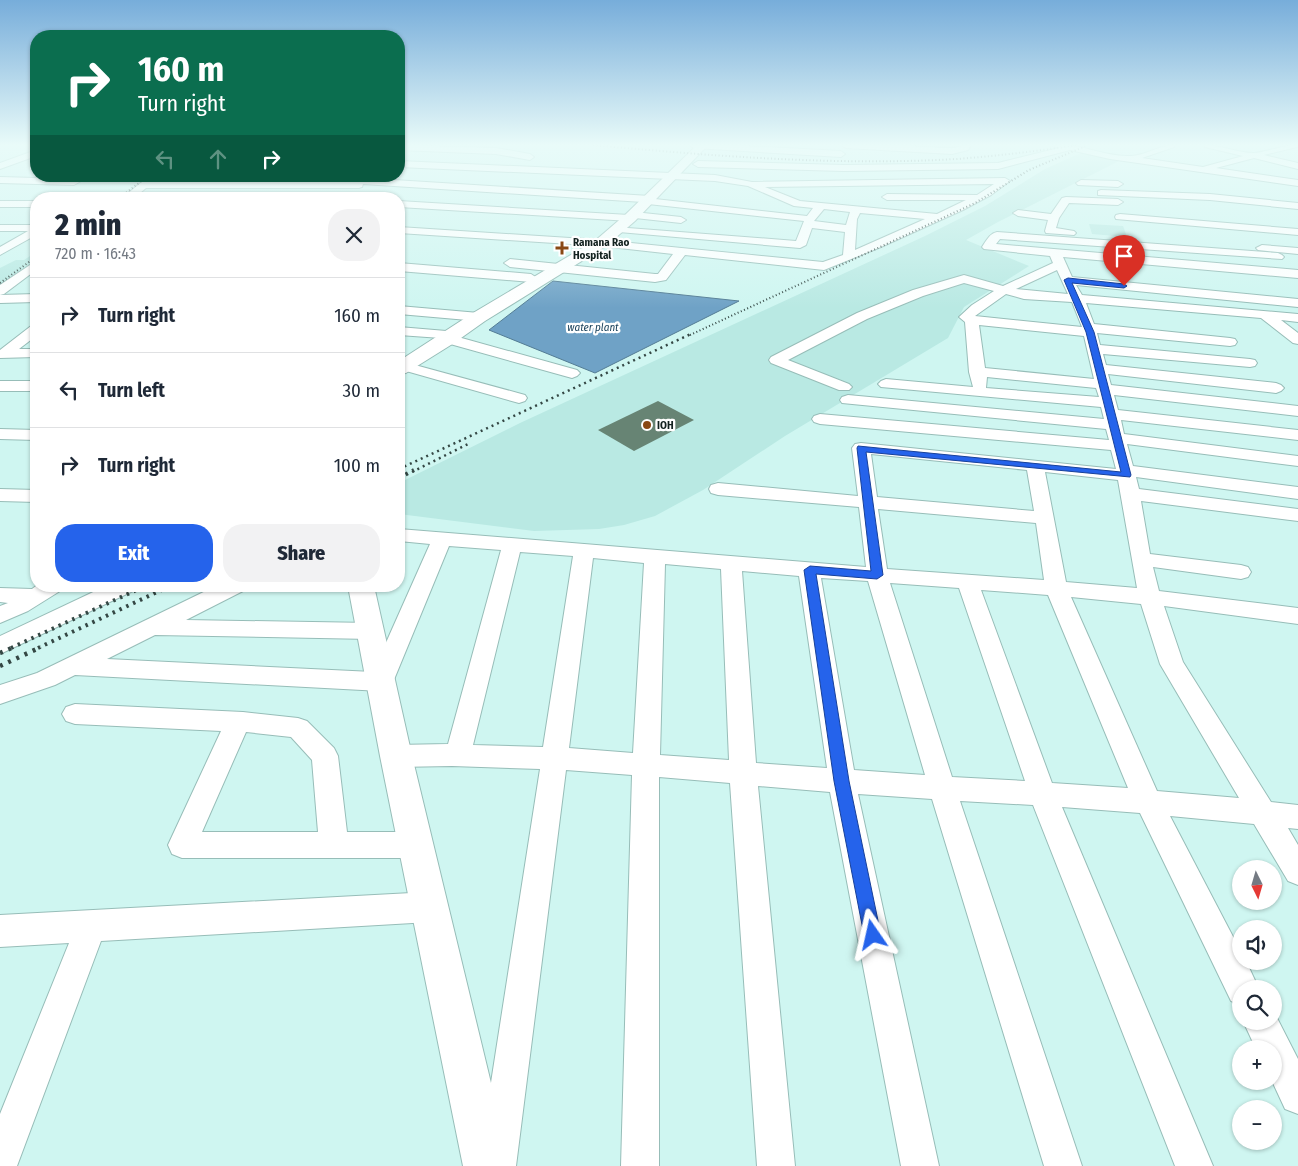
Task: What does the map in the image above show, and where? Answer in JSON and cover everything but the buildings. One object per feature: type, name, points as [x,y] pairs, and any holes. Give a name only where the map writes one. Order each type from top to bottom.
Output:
[{"type":"main road","points":[[405,366],[479,317],[601,243],[632,217],[649,199]]},
{"type":"main road","points":[[362,592],[396,756],[487,1166]]},
{"type":"street","points":[[722,199],[805,227],[853,219],[939,217]]},
{"type":"street","points":[[785,199],[798,204],[821,206],[853,219],[920,226]]},
{"type":"street","points":[[921,199],[929,208]]},
{"type":"street","points":[[405,230],[601,243],[824,266],[920,226],[976,199]]},
{"type":"street","points":[[1212,199],[1219,208],[1066,200],[1052,228],[1094,353],[1127,480],[1141,559],[1150,597],[1172,664],[1298,870]]},
{"type":"street","points":[[1235,199],[1298,206]]},
{"type":"street","points":[[1268,199],[1272,203]]},
{"type":"street","points":[[1118,202],[1120,217],[1130,242],[1172,306]]},
{"type":"street","points":[[0,204],[30,204]]},
{"type":"street","points":[[405,204],[689,221]]},
{"type":"street","points":[[618,229],[800,245],[805,227],[821,206]]},
{"type":"street","points":[[1224,213],[1250,240],[1298,244]]},
{"type":"street","points":[[1120,217],[1236,225],[1298,232]]},
{"type":"street","points":[[849,256],[853,219]]},
{"type":"street","points":[[1021,219],[1052,228],[1130,242],[1230,254],[1278,257]]},
{"type":"street","points":[[0,228],[30,229]]},
{"type":"street","points":[[1052,228],[997,234],[988,247],[1094,353]]},
{"type":"street","points":[[0,252],[30,233]]},
{"type":"street","points":[[1130,242],[1257,246],[1298,251]]},
{"type":"street","points":[[1257,246],[1295,264]]},
{"type":"street","points":[[510,262],[659,278],[681,252]]},
{"type":"street","points":[[1230,254],[1266,300]]},
{"type":"street","points":[[0,259],[26,260]]},
{"type":"street","points":[[1094,353],[1142,259]]},
{"type":"street","points":[[1142,259],[1298,274]]},
{"type":"street","points":[[0,291],[26,260]]},
{"type":"street","points":[[405,266],[546,278],[616,286]]},
{"type":"street","points":[[1094,353],[1115,270]]},
{"type":"street","points":[[1250,363],[1094,353],[846,394],[776,360],[862,316],[918,292],[964,279],[1024,295],[1094,353],[1298,436]]},
{"type":"street","points":[[1094,353],[1161,289],[1298,303]]},
{"type":"street","points":[[1004,290],[1094,353],[1298,461]]},
{"type":"street","points":[[1004,290],[979,304],[966,317],[1298,410]]},
{"type":"street","points":[[0,311],[16,298]]},
{"type":"street","points":[[0,299],[30,298]]},
{"type":"street","points":[[886,384],[980,391],[1094,353],[1172,306],[1298,318]]},
{"type":"street","points":[[1201,309],[1250,363],[1298,410]]},
{"type":"street","points":[[405,311],[479,317]]},
{"type":"street","points":[[1266,316],[1298,340]]},
{"type":"street","points":[[972,320],[980,391]]},
{"type":"street","points":[[405,332],[451,337],[572,373]]},
{"type":"street","points":[[3,354],[30,334]]},
{"type":"street","points":[[977,372],[1094,353],[1230,342]]},
{"type":"street","points":[[3,354],[30,353]]},
{"type":"street","points":[[820,419],[1094,353],[1276,388]]},
{"type":"street","points":[[405,369],[519,398]]},
{"type":"street","points":[[0,386],[30,386]]},
{"type":"street","points":[[0,434],[30,435]]},
{"type":"street","points":[[1062,1166],[877,575],[861,448],[1035,466],[1127,480],[1298,515]]},
{"type":"street","points":[[1035,466],[1056,588],[1148,802],[1238,980]]},
{"type":"street","points":[[1127,480],[1298,493]]},
{"type":"street","points":[[718,489],[1045,518]]},
{"type":"street","points":[[0,495],[30,496]]},
{"type":"street","points":[[405,536],[810,570],[1056,588],[1150,597],[1298,616]]},
{"type":"street","points":[[72,666],[381,682],[442,539]]},
{"type":"street","points":[[458,754],[512,545]]},
{"type":"street","points":[[497,1166],[584,551]]},
{"type":"street","points":[[640,1166],[646,765],[655,557]]},
{"type":"street","points":[[1141,559],[1241,572]]},
{"type":"street","points":[[731,563],[743,773],[776,1166]]},
{"type":"street","points":[[810,570],[842,781],[920,1166]]},
{"type":"street","points":[[968,582],[1043,795],[1194,1166]]},
{"type":"street","points":[[0,595],[33,592]]},
{"type":"street","points":[[0,615],[42,592]]},
{"type":"street","points":[[0,646],[112,592]]},
{"type":"street","points":[[0,696],[46,679],[223,592]]},
{"type":"street","points":[[151,627],[371,631]]},
{"type":"street","points":[[75,714],[238,722],[298,728],[325,756],[334,845]]},
{"type":"street","points":[[238,722],[182,845],[417,845]]},
{"type":"street","points":[[396,756],[458,754],[554,758],[842,781],[1148,802],[1298,817]]},
{"type":"street","points":[[0,931],[430,907]]},
{"type":"street","points":[[0,1161],[92,926]]},
{"type":"street","points":[[1265,1030],[1298,1096]]},
{"type":"shaded area","points":[[996,199],[1043,199],[966,240],[1029,266],[964,307],[948,338],[785,436],[703,490],[655,516],[624,525],[599,529],[534,531],[405,515],[405,480],[520,423],[925,236]]},
{"type":"shaded area","points":[[1089,224],[1123,226],[1127,237],[1092,234]]},
{"type":"shaded area","points":[[30,256],[30,268],[0,290],[0,268],[16,260],[24,260]]},
{"type":"water","name":"water plant","points":[[553,281],[739,301],[595,373],[489,330]]},
{"type":"railway","points":[[690,335],[981,199]]},
{"type":"railway","points":[[0,283],[30,261]]},
{"type":"railway","points":[[405,466],[693,333]]},
{"type":"railway","points":[[412,472],[470,443]]},
{"type":"railway","points":[[405,475],[414,470]]},
{"type":"railway","points":[[11,648],[132,592]]},
{"type":"railway","points":[[38,648],[157,592]]},
{"type":"railway","points":[[0,653],[14,647]]},
{"type":"railway","points":[[0,666],[41,647]]},
{"type":"place","name":"Ramana Rao Hospital","points":[[562,248]]},
{"type":"place","name":"IOH","points":[[647,425]]},
{"type":"route","points":[[873,935],[842,781],[810,570],[877,575],[861,448],[1126,475],[1090,332],[1084,313],[1075,299],[1068,280],[1124,286]]}]
